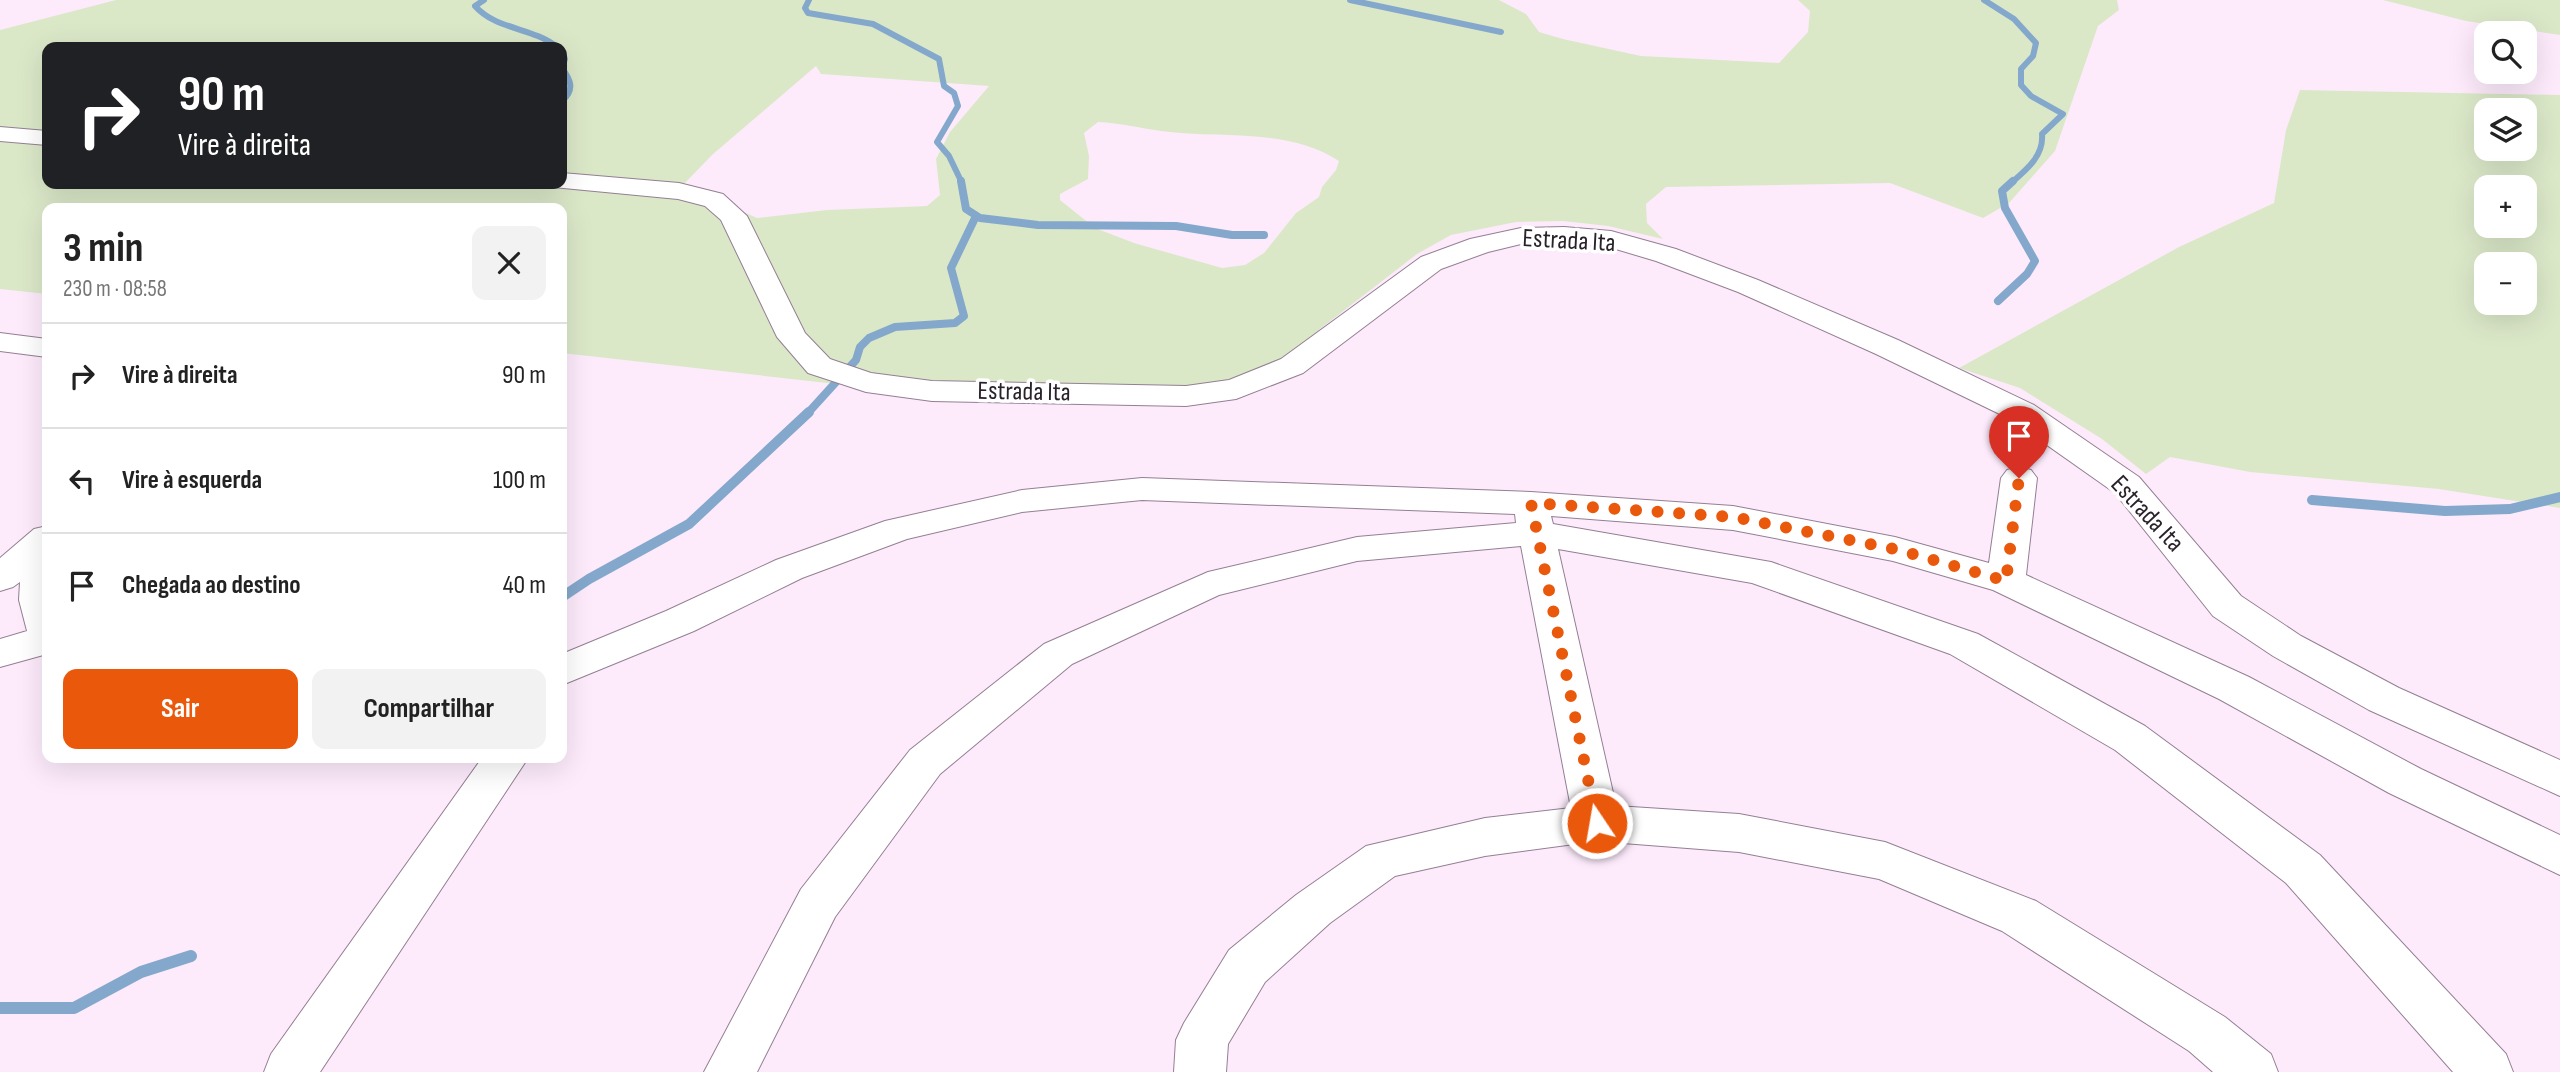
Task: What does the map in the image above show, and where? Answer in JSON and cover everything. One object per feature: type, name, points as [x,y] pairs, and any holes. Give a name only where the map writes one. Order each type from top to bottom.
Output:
[{"type":"street","points":[[0,134],[42,138]]},
{"type":"street","name":"Estrada Ita","points":[[567,181],[679,191],[713,200],[733,216],[792,337],[819,366],[866,382],[932,391],[1186,396],[1236,389],[1293,366],[1431,263],[1480,245],[1521,236],[1564,235],[1611,239],[1666,255],[1748,286],[1887,346],[2022,412],[2127,485],[2227,606],[2287,646],[2384,699],[2560,779]]},
{"type":"street","points":[[0,342],[42,347]]},
{"type":"street","points":[[2006,581],[2019,478]]},
{"type":"street","points":[[567,671],[789,569],[898,529],[1022,501],[1142,489],[1533,518],[1733,517],[1895,549],[2006,581],[2234,688],[2405,781],[2560,856]]},
{"type":"street","points":[[1533,518],[1597,823]]},
{"type":"street","points":[[730,1072],[818,903],[925,762],[1058,654],[1208,585],[1357,548],[1533,518],[1758,571],[1964,644],[2130,738],[2303,869],[2487,1072]]},
{"type":"street","points":[[0,578],[42,543]]},
{"type":"street","points":[[42,554],[38,600],[42,615]]},
{"type":"street","points":[[0,653],[42,641]]},
{"type":"street","points":[[290,1072],[503,763]]},
{"type":"street","points":[[1200,1072],[1202,1040],[1247,966],[1313,909],[1382,860],[1485,836],[1597,823],[1739,834],[1885,861],[2019,916],[2207,1034],[2252,1072]]},
{"type":"green space","points":[[116,0],[1499,0],[1526,14],[1539,32],[1563,39],[1641,56],[1779,63],[1808,32],[1810,11],[1798,0],[2117,0],[2119,10],[2098,26],[2055,151],[2009,203],[1983,218],[1890,183],[1666,187],[1646,204],[1647,223],[1663,239],[1608,226],[1563,221],[1516,222],[1451,235],[1417,254],[1320,329],[1281,364],[1234,385],[996,392],[827,383],[567,354],[567,203],[42,203],[42,293],[0,289],[0,30]],"holes":[[[816,66],[821,74],[989,86],[950,132],[936,159],[940,195],[927,206],[827,210],[757,218],[683,185],[712,155]],[[1098,122],[1161,131],[1276,139],[1319,150],[1339,161],[1336,170],[1322,187],[1319,197],[1296,213],[1264,253],[1245,265],[1222,268],[1134,243],[1095,228],[1060,200],[1060,194],[1088,179],[1089,156],[1084,133]]]},
{"type":"green space","points":[[2383,0],[2560,0],[2560,35],[2537,32],[2537,21],[2466,21]]},
{"type":"green space","points":[[2300,90],[2560,95],[2560,508],[2439,489],[2250,472],[2170,457],[2146,474],[2102,439],[2020,388],[1959,368],[2179,247],[2274,203],[2286,130]]},
{"type":"waterway","points":[[484,0],[475,6],[493,20],[550,42]]},
{"type":"waterway","points":[[809,0],[805,8],[808,13],[873,24],[939,59],[944,86],[954,93],[958,106],[937,142],[949,156],[962,183]]},
{"type":"waterway","points":[[1350,0],[1501,32]]},
{"type":"waterway","points":[[1984,0],[2014,19],[2036,43],[2033,56],[2021,69],[2021,85],[2031,96],[2063,114],[2042,134],[2040,149],[2033,162],[2011,183]]},
{"type":"waterway","points":[[567,76],[570,85],[567,96]]},
{"type":"waterway","points":[[961,181],[966,209],[980,218],[1038,225],[1176,226],[1232,235],[1264,235]]},
{"type":"waterway","points":[[1998,301],[2027,274],[2035,261],[2005,208],[2002,191],[2013,181]]},
{"type":"waterway","points":[[808,413],[856,360],[860,347],[869,338],[895,327],[955,323],[964,316],[951,268],[976,216]]},
{"type":"waterway","points":[[567,594],[689,524],[808,413]]},
{"type":"waterway","points":[[2312,500],[2445,511],[2510,509],[2560,497]]},
{"type":"waterway","points":[[0,1008],[74,1008],[141,972],[191,956]]},
{"type":"route","points":[[1597,823],[1531,503],[1733,517],[1895,549],[2006,581],[2019,478]]}]
